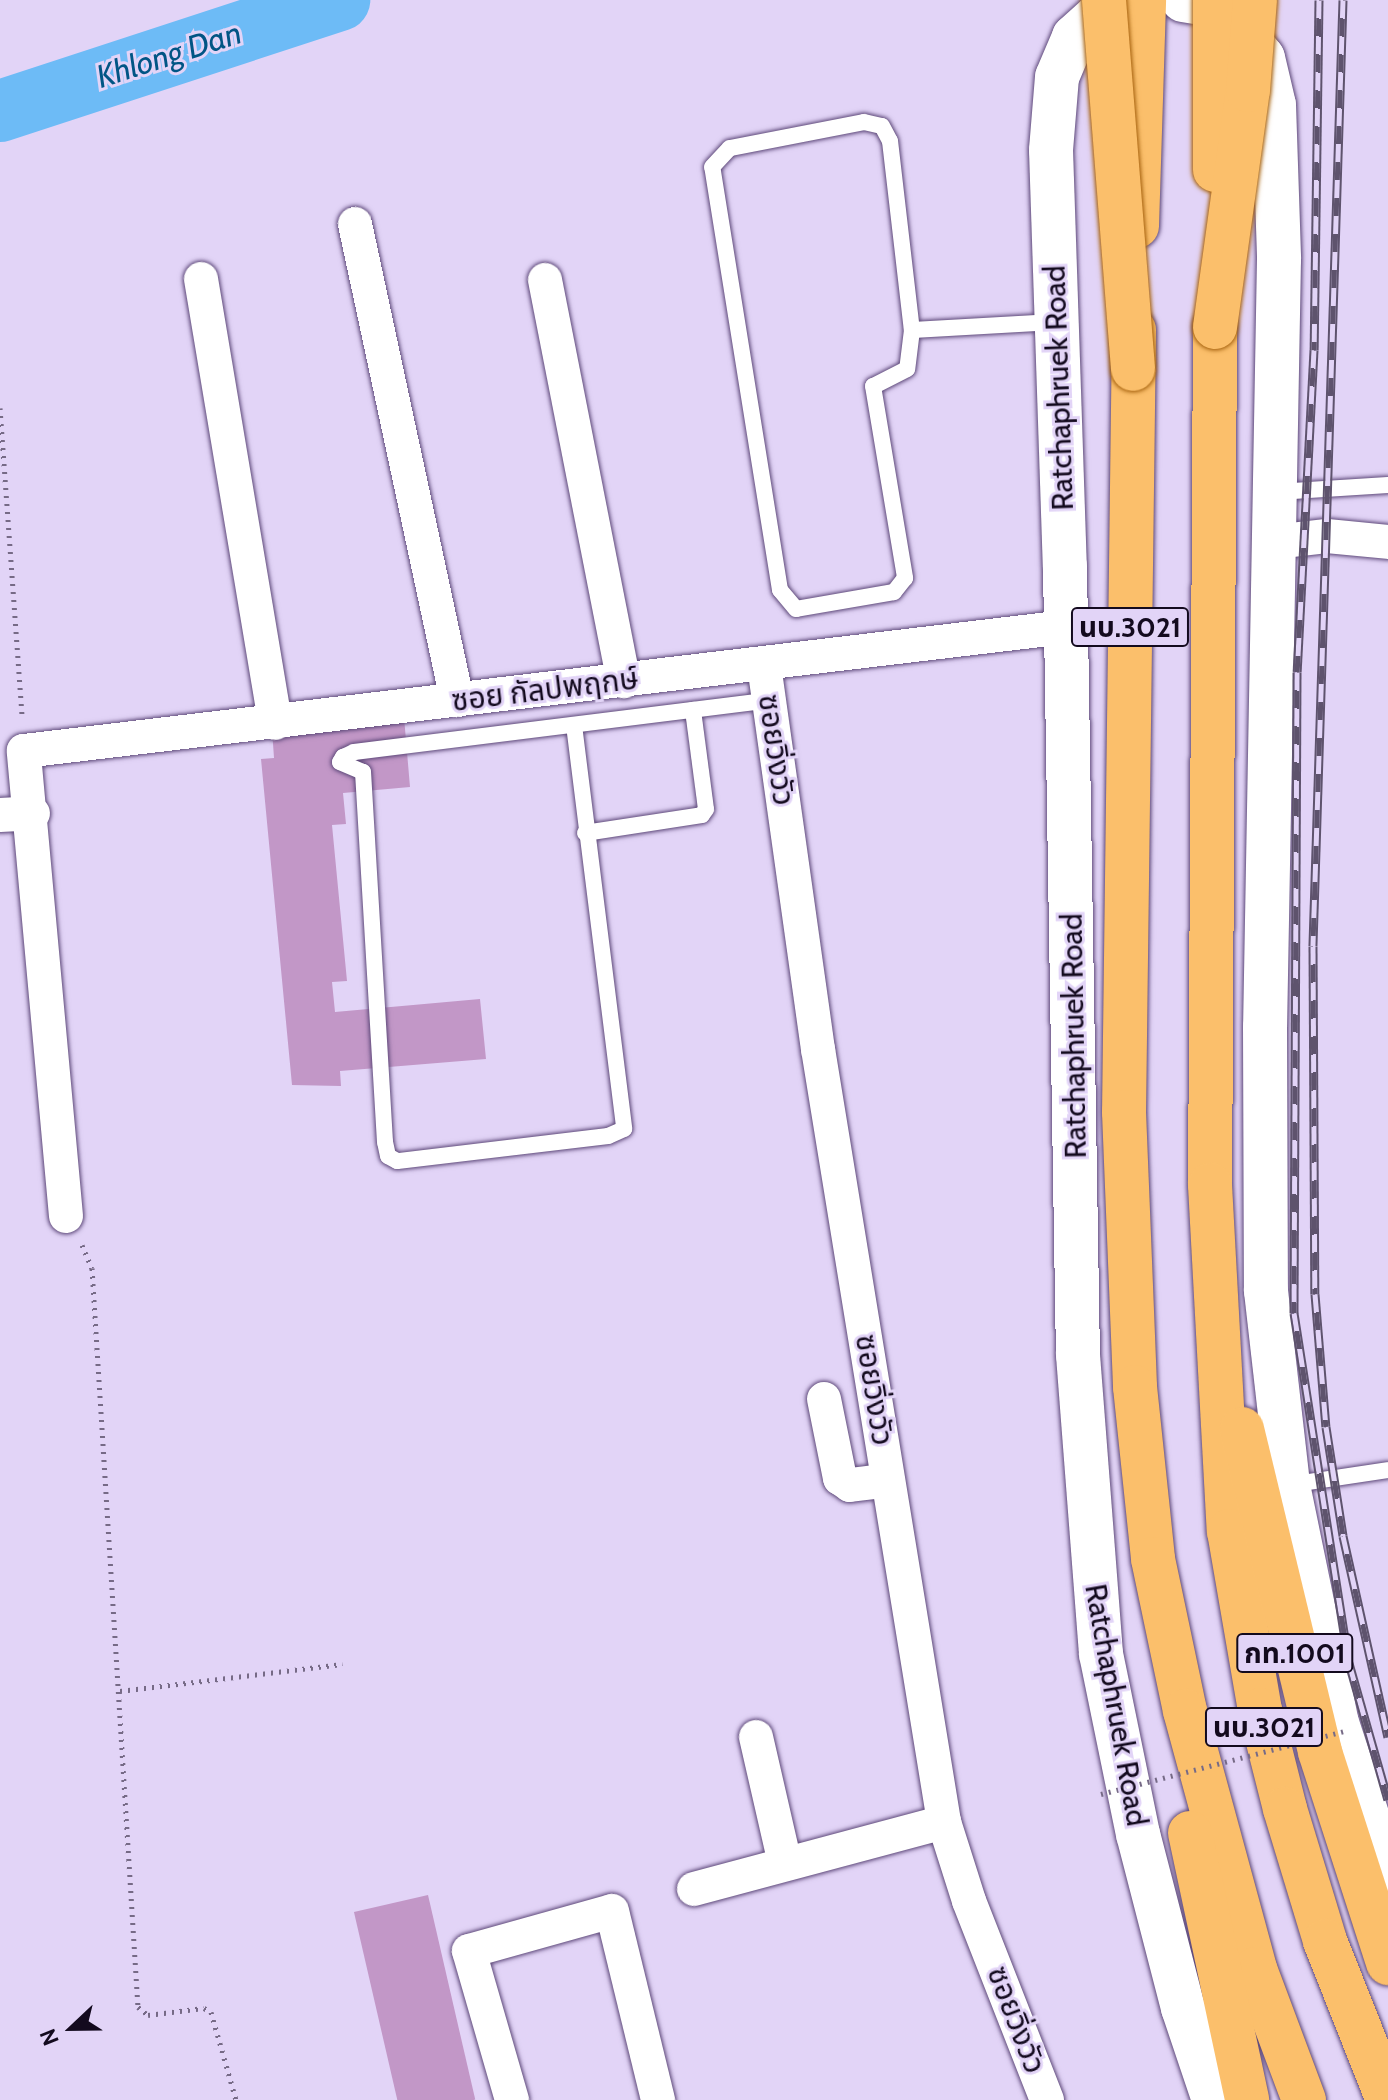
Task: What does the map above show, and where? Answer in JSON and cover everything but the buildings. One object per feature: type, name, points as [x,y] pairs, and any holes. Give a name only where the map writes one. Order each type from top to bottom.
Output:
[{"type":"main road","points":[[1104,0],[1133,369]]},
{"type":"main road","name":"Ratchaphruek Road","points":[[1214,2100],[1183,2008],[1138,1834],[1101,1654],[1078,1355],[1065,627],[1051,150],[1057,77],[1074,37],[1097,16],[1142,0],[1126,885],[1128,1248],[1153,1559],[1218,1842],[1255,1969],[1304,2100]]},
{"type":"main road","name":"นบ.3021","points":[[1183,0],[1208,4],[1231,19],[1263,58],[1274,105],[1279,259],[1265,1027],[1266,1291],[1288,1485],[1337,1723],[1388,1879]]},
{"type":"main road","name":"นบ.3021","points":[[1215,0],[1210,836],[1215,1338],[1229,1531],[1260,1710],[1325,1941],[1388,2100]]},
{"type":"main road","points":[[1215,327],[1247,104],[1255,0]]},
{"type":"main road","name":"กท.1001","points":[[1215,1338],[1248,1451],[1320,1752],[1388,1963]]},
{"type":"main road","points":[[1153,1559],[1207,1931],[1247,2100]]},
{"type":"street","points":[[355,224],[457,700]]},
{"type":"street","points":[[201,279],[275,723]]},
{"type":"street","points":[[545,280],[624,681]]},
{"type":"street","points":[[1274,542],[1327,536],[1388,542]]},
{"type":"street","name":"ซอย กัลปพฤกษ์","points":[[24,751],[1065,627]]},
{"type":"street","name":"ซอยวิ่งวัว","points":[[764,665],[818,1049],[944,1822],[969,1901],[1047,2100]]},
{"type":"street","points":[[24,751],[16,814],[66,1216]]},
{"type":"street","points":[[824,1399],[840,1478],[850,1485],[888,1480]]},
{"type":"street","points":[[756,1737],[785,1864]]},
{"type":"street","points":[[694,1889],[944,1822]]},
{"type":"street","points":[[512,2100],[469,1951],[612,1911],[658,2100]]},
{"type":"lane","points":[[852,123],[882,126],[890,141],[912,330],[907,369],[873,386],[904,584],[894,592],[792,607],[780,590],[714,191],[712,167],[719,154],[852,123]]},
{"type":"lane","points":[[912,330],[1057,322]]},
{"type":"lane","points":[[1275,492],[1388,485]]},
{"type":"lane","points":[[574,725],[624,1129],[593,1138],[392,1159],[385,1142],[363,772],[340,762],[354,752],[769,700]]},
{"type":"lane","points":[[585,833],[702,815],[706,809],[693,710]]},
{"type":"lane","points":[[1288,1485],[1388,1470]]},
{"type":"path","points":[[0,408],[24,751]]},
{"type":"path","points":[[66,1216],[92,1268],[138,2007],[148,2015],[204,2008],[211,2012],[236,2100]]},
{"type":"path","points":[[120,1691],[342,1664]]},
{"type":"path","points":[[1101,1794],[1348,1730]]},
{"type":"waterway","name":"Khlong Dan","points":[[0,111],[339,0]]},
{"type":"railway","points":[[1319,0],[1314,350],[1297,672],[1294,1313],[1349,1663],[1388,1800]]},
{"type":"railway","points":[[1343,0],[1313,946],[1315,1294],[1326,1427],[1343,1536],[1388,1737]]}]
